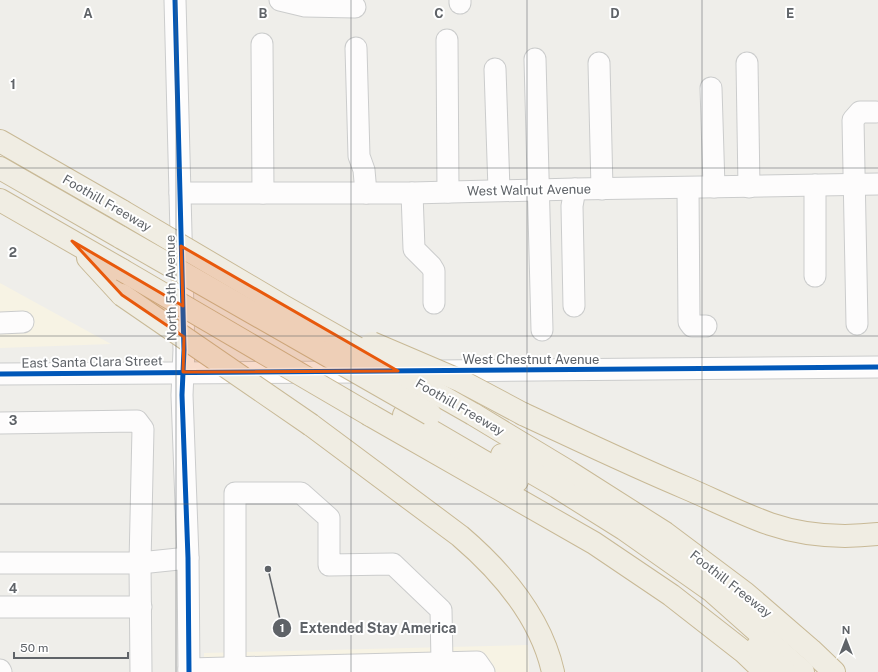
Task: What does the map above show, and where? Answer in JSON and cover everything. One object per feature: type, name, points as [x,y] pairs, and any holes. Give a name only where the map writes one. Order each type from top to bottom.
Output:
[{"type":"highway","name":"Foothill Freeway","points":[[0,141],[283,306],[473,414],[665,533],[745,593],[834,672]]},
{"type":"highway","points":[[0,168],[122,254],[370,415],[594,543],[671,595],[744,652],[765,672]]},
{"type":"highway","points":[[0,184],[404,415],[599,529],[666,575],[730,623],[786,672]]},
{"type":"highway","points":[[0,200],[72,241],[122,254],[430,414],[557,487],[624,529],[712,591],[804,672]]},
{"type":"highway","points":[[72,241],[122,295],[311,425],[480,552],[506,581],[540,634],[553,672]]},
{"type":"highway","points":[[283,306],[462,381],[523,414],[651,473],[771,524],[798,531],[831,536],[860,536],[878,534]]},
{"type":"street","name":"North 5th Avenue","points":[[175,0],[180,193],[183,372],[182,395],[188,558],[189,670]]},
{"type":"street","points":[[280,0],[305,6],[355,7]]},
{"type":"street","points":[[447,40],[448,192]]},
{"type":"street","points":[[262,44],[264,193]]},
{"type":"street","points":[[356,48],[359,156],[364,170],[366,193]]},
{"type":"street","points":[[535,60],[542,330]]},
{"type":"street","points":[[599,63],[602,189]]},
{"type":"street","points":[[747,63],[749,187]]},
{"type":"street","points":[[495,69],[499,190]]},
{"type":"street","points":[[710,88],[714,187]]},
{"type":"street","points":[[857,324],[853,120],[860,112],[876,112]]},
{"type":"street","name":"West Walnut Avenue","points":[[180,193],[412,193],[499,190],[878,184]]},
{"type":"street","points":[[815,185],[815,276]]},
{"type":"street","points":[[688,188],[689,322],[692,326],[706,326]]},
{"type":"street","points":[[574,306],[572,206],[575,189]]},
{"type":"street","points":[[412,193],[414,249],[434,271],[434,303]]},
{"type":"street","points":[[0,323],[23,322]]},
{"type":"street","name":"West Chestnut Avenue","points":[[183,372],[878,367]]},
{"type":"street","name":"East Santa Clara Street","points":[[0,374],[183,372]]},
{"type":"street","points":[[0,422],[136,421],[143,429],[140,563],[141,672]]},
{"type":"street","points":[[235,668],[235,493],[301,493],[329,518],[329,565],[393,564],[441,610],[442,662]]},
{"type":"street","points":[[0,563],[140,563],[188,558]]},
{"type":"street","points":[[0,607],[141,607]]},
{"type":"street","points":[[189,670],[477,662],[484,672]]},
{"type":"highlighted area","points":[[72,241],[183,306],[181,246],[398,371],[183,372],[184,337],[122,295]]},
{"type":"shaded area","points":[[0,283],[111,344],[0,348]]},
{"type":"shaded area","points":[[528,645],[529,672],[204,672],[204,653]]},
{"type":"cycle path","points":[[175,0],[184,350],[182,395],[188,558],[189,672]]},
{"type":"cycle path","points":[[0,374],[878,367]]},
{"type":"place","name":"Extended Stay America","points":[[268,569]]}]
